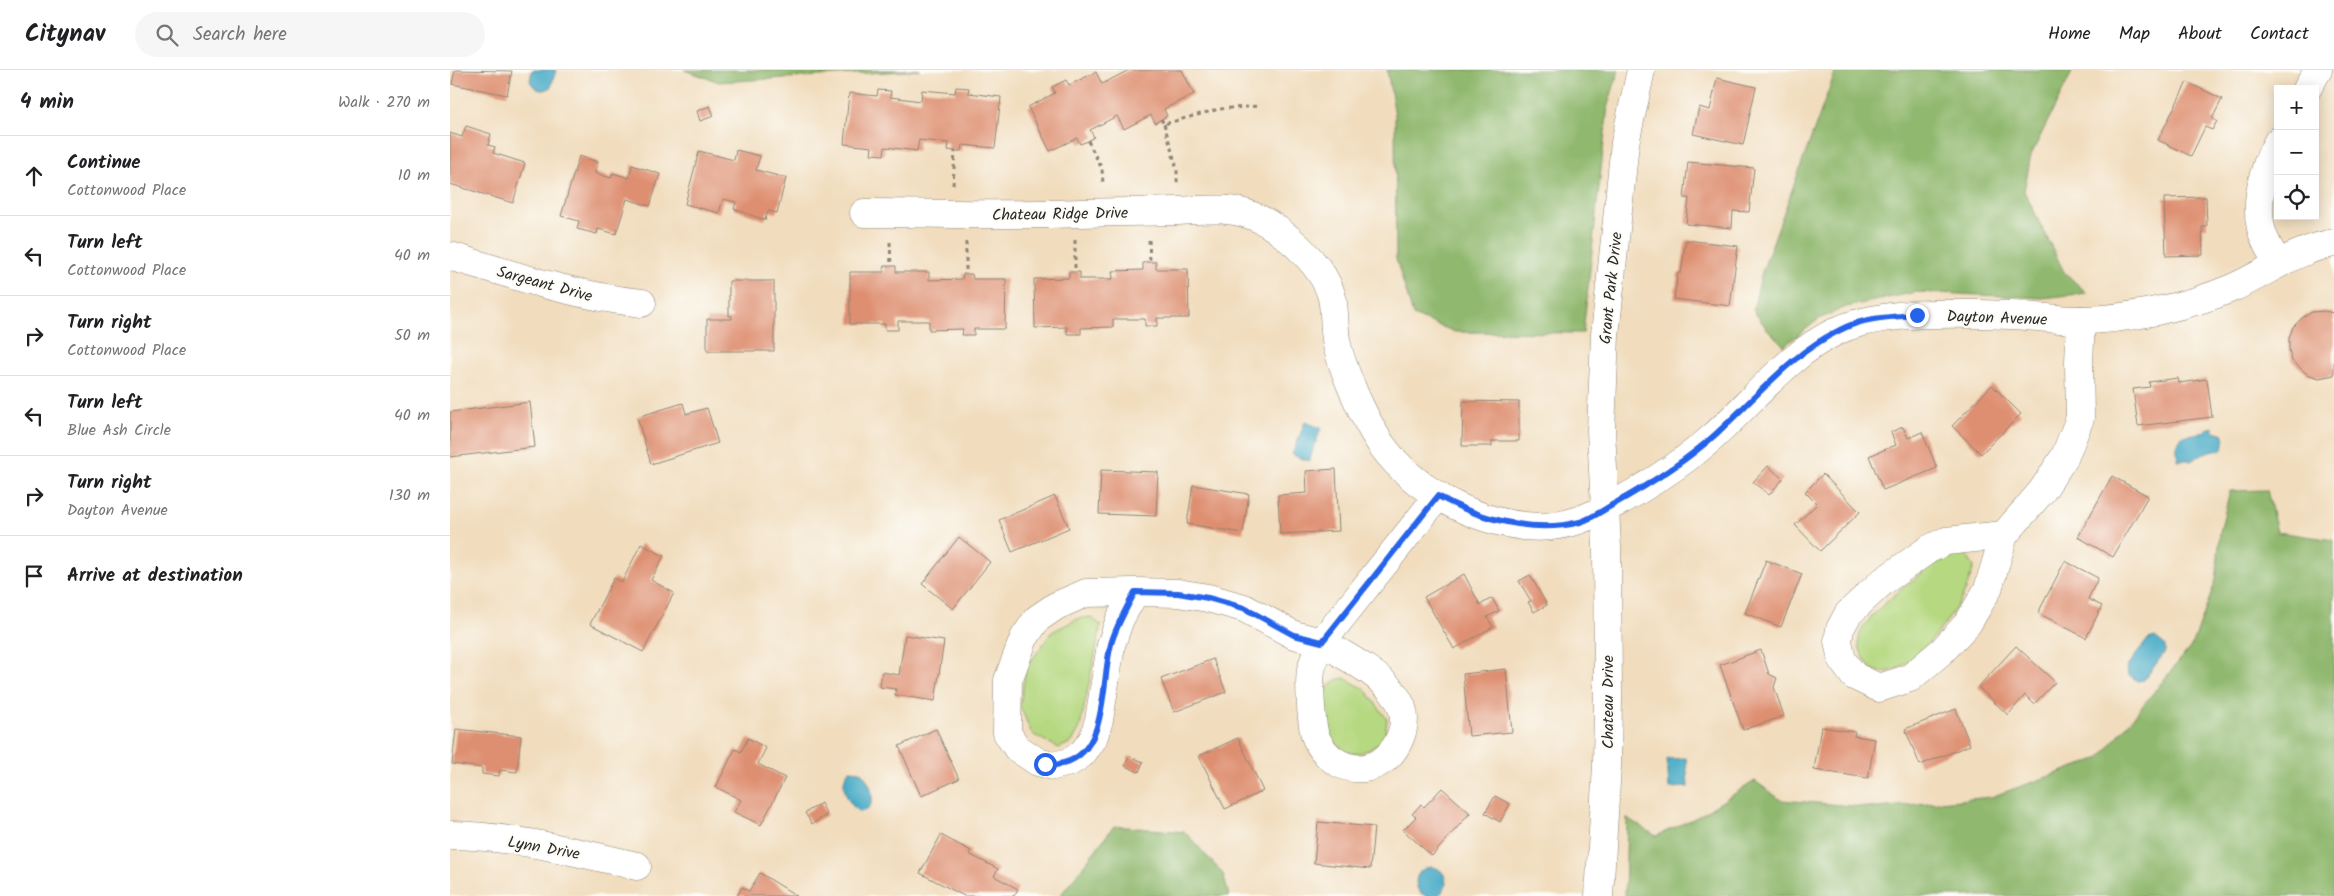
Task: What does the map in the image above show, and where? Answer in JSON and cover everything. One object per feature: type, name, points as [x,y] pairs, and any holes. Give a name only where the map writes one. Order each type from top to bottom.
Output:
[{"type":"street","name":"Grant Park Drive","points":[[1606,509],[1602,430],[1605,335],[1625,143],[1641,70]]},
{"type":"street","points":[[2309,85],[2318,70]]},
{"type":"street","points":[[2274,148],[2262,178],[2260,203],[2261,227],[2265,242],[2278,263]]},
{"type":"street","name":"Chateau Ridge Drive","points":[[864,213],[1105,212],[1228,209],[1255,217]]},
{"type":"street","name":"Dayton Avenue","points":[[1255,217],[1271,225],[1294,244],[1319,270],[1331,294],[1336,345],[1360,407],[1382,445],[1400,467],[1438,496],[1480,515],[1524,526],[1581,522],[1652,483],[1684,461],[1811,345],[1842,328],[1872,318],[1917,315],[2008,315],[2081,320],[2160,310],[2200,300],[2236,287],[2278,263],[2316,246],[2334,243]]},
{"type":"street","name":"Sargeant Drive","points":[[450,256],[544,285],[612,300],[642,303]]},
{"type":"street","points":[[2004,535],[1946,541],[1929,549],[1882,582],[1854,607],[1840,629],[1838,640],[1842,660],[1854,676],[1879,688],[1910,678],[1942,651],[1968,623],[1988,589],[2004,535],[2042,491],[2064,456],[2080,418],[2079,362],[2081,320]]},
{"type":"street","points":[[1135,592],[1120,619],[1111,645],[1100,720],[1092,739],[1082,754],[1070,762],[1053,766],[1038,762],[1017,748],[1007,733],[1008,680],[1024,638],[1036,619],[1056,606],[1086,593],[1135,592],[1178,593],[1208,598],[1244,608],[1294,635],[1322,642],[1384,684],[1396,696],[1404,710],[1405,727],[1396,749],[1381,763],[1364,769],[1352,768],[1334,761],[1322,749],[1315,736],[1310,678],[1322,642],[1438,496]]},
{"type":"street","name":"Chateau Drive","points":[[1599,896],[1608,746],[1606,509]]},
{"type":"street","name":"Lynn Drive","points":[[450,835],[495,838],[552,847],[637,866]]},
{"type":"path","points":[[1164,124],[1219,109],[1260,106]]},
{"type":"path","points":[[1161,119],[1177,169],[1177,211]]},
{"type":"path","points":[[1088,141],[1102,170],[1105,212]]},
{"type":"path","points":[[953,213],[955,151]]},
{"type":"green space","points":[[684,70],[920,70],[719,82]]},
{"type":"green space","points":[[1387,70],[1619,70],[1608,105],[1583,333],[1455,332],[1413,315],[1396,259],[1395,115]]},
{"type":"green space","points":[[1836,70],[2073,70],[2031,155],[2024,191],[2064,272],[2087,293],[2043,298],[1916,292],[1846,307],[1819,319],[1784,346],[1767,329],[1753,310],[1762,272]]},
{"type":"green space","points":[[2267,490],[2277,532],[2334,540],[2334,896],[1625,896],[1627,818],[1656,836],[1697,817],[1755,781],[1781,800],[1877,808],[1991,797],[2100,758],[2193,644],[2216,580],[2220,532],[2230,491]]},
{"type":"green space","points":[[1965,553],[1974,567],[1961,599],[1943,626],[1919,653],[1906,664],[1893,670],[1882,672],[1871,669],[1859,646],[1859,637],[1870,618],[1893,596],[1939,561]]},
{"type":"green space","points":[[1090,617],[1101,625],[1080,727],[1072,742],[1059,748],[1032,734],[1020,706],[1026,668],[1052,632],[1077,619]]},
{"type":"green space","points":[[1344,678],[1365,689],[1387,719],[1385,737],[1366,751],[1350,752],[1337,745],[1328,731],[1323,715],[1324,698],[1330,685]]},
{"type":"green space","points":[[1114,826],[1185,832],[1223,874],[1229,896],[1060,896]]},
{"type":"water","points":[[532,70],[556,70],[551,87],[539,90],[534,87],[530,81]]},
{"type":"water","points":[[1305,422],[1321,428],[1309,461],[1292,455]]},
{"type":"water","points":[[2213,427],[2214,431],[2223,435],[2224,444],[2221,450],[2204,453],[2191,461],[2183,459],[2180,461],[2177,459],[2179,456],[2177,445],[2182,436],[2206,432],[2206,429]]},
{"type":"water","points":[[2155,637],[2165,645],[2165,652],[2144,680],[2137,681],[2128,674],[2127,667],[2148,639]]},
{"type":"water","points":[[1686,758],[1688,787],[1669,788],[1667,759]]},
{"type":"water","points":[[850,770],[860,771],[864,775],[872,794],[870,805],[866,810],[860,812],[851,804],[845,792],[844,780]]},
{"type":"water","points":[[1431,867],[1442,871],[1446,882],[1442,893],[1431,897],[1420,893],[1416,882],[1420,871]]},
{"type":"building","points":[[455,70],[512,71],[507,95],[452,84]]},
{"type":"building","points":[[1129,70],[1182,70],[1194,94],[1164,109],[1167,116],[1155,123],[1151,115],[1124,129],[1117,116],[1090,130],[1094,137],[1088,141],[1080,144],[1077,138],[1050,151],[1028,107],[1055,93],[1052,87],[1066,80],[1069,85],[1096,72],[1102,84]]},
{"type":"building","points":[[1717,78],[1756,87],[1743,145],[1693,134],[1699,107],[1710,110]]},
{"type":"building","points":[[2187,82],[2222,99],[2212,119],[2217,121],[2212,130],[2205,127],[2191,156],[2158,140]]},
{"type":"building","points":[[956,87],[969,88],[968,93],[1001,97],[995,148],[962,145],[961,151],[955,151],[948,150],[949,143],[919,140],[917,151],[885,147],[884,155],[871,154],[872,147],[844,144],[849,93],[877,96],[878,90],[891,91],[890,97],[921,101],[922,90],[955,93]]},
{"type":"building","points":[[710,106],[714,116],[700,121],[697,111]]},
{"type":"building","points":[[466,126],[491,134],[488,145],[495,147],[493,153],[525,163],[513,203],[450,184],[450,133],[462,137]]},
{"type":"building","points":[[736,150],[760,156],[756,170],[786,178],[777,213],[768,211],[765,220],[734,209],[736,202],[723,199],[719,213],[685,204],[699,151],[734,160]]},
{"type":"building","points":[[579,156],[598,162],[595,173],[611,178],[613,173],[629,178],[632,165],[660,174],[650,206],[627,199],[616,234],[598,229],[597,234],[577,229],[579,221],[561,216]]},
{"type":"building","points":[[1688,162],[1754,168],[1749,212],[1733,211],[1732,228],[1686,224],[1689,198],[1684,198]]},
{"type":"building","points":[[2206,197],[2207,227],[2202,227],[2203,255],[2166,256],[2164,198]]},
{"type":"building","points":[[1686,240],[1738,246],[1730,306],[1674,299],[1678,273],[1681,273]]},
{"type":"building","points":[[1143,262],[1156,262],[1156,269],[1188,269],[1189,318],[1157,318],[1157,326],[1145,326],[1145,319],[1113,319],[1113,327],[1081,328],[1081,334],[1067,334],[1067,327],[1035,328],[1034,279],[1069,278],[1069,272],[1080,272],[1080,279],[1113,279],[1112,271],[1143,270]]},
{"type":"building","points":[[884,266],[896,266],[896,272],[929,272],[929,280],[962,279],[963,274],[972,274],[973,279],[1006,279],[1005,329],[974,329],[974,335],[962,335],[963,329],[929,330],[929,321],[898,321],[898,330],[885,330],[885,324],[850,324],[850,272],[884,272]]},
{"type":"building","points":[[729,281],[774,281],[774,351],[707,351],[707,319],[732,319],[732,316],[729,316]]},
{"type":"building","points":[[2324,311],[2334,313],[2334,375],[2319,378],[2307,374],[2292,361],[2289,350],[2289,338],[2293,327],[2302,318],[2312,312]]},
{"type":"building","points":[[2178,378],[2179,383],[2207,379],[2212,417],[2138,426],[2133,389],[2150,387],[2149,382]]},
{"type":"building","points":[[1992,385],[2021,414],[1981,454],[1952,426]]},
{"type":"building","points":[[1463,401],[1519,402],[1519,441],[1492,441],[1492,446],[1462,446]]},
{"type":"building","points":[[530,402],[535,447],[450,457],[450,412]]},
{"type":"building","points":[[683,403],[686,414],[707,408],[718,443],[651,464],[637,417]]},
{"type":"building","points":[[1903,427],[1908,438],[1922,432],[1937,468],[1883,490],[1869,456],[1896,445],[1891,432]]},
{"type":"building","points":[[1768,466],[1783,479],[1769,495],[1753,482]]},
{"type":"building","points":[[1336,469],[1339,531],[1280,534],[1278,495],[1307,493],[1306,471]]},
{"type":"building","points":[[1101,470],[1158,472],[1156,516],[1099,514]]},
{"type":"building","points":[[1823,474],[1860,512],[1820,551],[1795,525],[1817,504],[1805,492]]},
{"type":"building","points":[[2112,476],[2148,496],[2113,557],[2078,537]]},
{"type":"building","points":[[1193,485],[1249,494],[1243,533],[1187,524]]},
{"type":"building","points":[[1055,496],[1069,528],[1012,552],[999,520]]},
{"type":"building","points":[[959,537],[990,562],[953,609],[922,584]]},
{"type":"building","points":[[641,544],[664,556],[651,580],[674,593],[643,652],[590,624],[614,578],[622,582]]},
{"type":"building","points":[[1766,560],[1802,574],[1781,627],[1745,613]]},
{"type":"building","points":[[2065,561],[2098,578],[2088,599],[2102,606],[2086,638],[2038,613]]},
{"type":"building","points":[[1464,574],[1480,605],[1492,598],[1499,611],[1487,617],[1493,627],[1454,649],[1424,597]]},
{"type":"building","points":[[1530,575],[1547,605],[1534,612],[1528,602],[1531,601],[1519,581]]},
{"type":"building","points":[[905,635],[944,641],[935,701],[895,695],[896,689],[880,687],[882,672],[899,675]]},
{"type":"building","points":[[2016,646],[2055,682],[2034,704],[2025,695],[2008,715],[1978,687]]},
{"type":"building","points":[[1761,650],[1769,674],[1777,678],[1774,687],[1784,716],[1743,730],[1720,665]]},
{"type":"building","points":[[1213,659],[1226,692],[1174,712],[1161,679]]},
{"type":"building","points":[[1506,669],[1512,732],[1469,736],[1463,674]]},
{"type":"building","points":[[1956,709],[1970,745],[1920,765],[1905,729]]},
{"type":"building","points":[[1821,727],[1855,732],[1854,736],[1875,739],[1868,778],[1814,770]]},
{"type":"building","points":[[456,729],[521,736],[517,772],[500,770],[499,776],[482,774],[482,768],[452,764]]},
{"type":"building","points":[[936,729],[959,779],[921,796],[899,746]]},
{"type":"building","points":[[748,738],[766,748],[758,764],[785,778],[761,825],[734,812],[741,800],[716,787],[735,749],[741,752]]},
{"type":"building","points":[[1238,738],[1263,791],[1225,809],[1199,756]]},
{"type":"building","points":[[1129,756],[1143,762],[1139,772],[1125,766]]},
{"type":"building","points":[[1442,788],[1470,813],[1432,856],[1403,830],[1416,817],[1412,814],[1421,804],[1424,807]]},
{"type":"building","points":[[1495,796],[1510,804],[1500,822],[1485,813]]},
{"type":"building","points":[[821,803],[827,815],[812,824],[805,813]]},
{"type":"building","points":[[1318,822],[1374,827],[1370,869],[1314,863]]},
{"type":"building","points":[[941,835],[971,851],[969,854],[998,869],[994,876],[1018,889],[1014,896],[964,896],[920,873]]},
{"type":"building","points":[[760,873],[797,896],[737,896],[742,887],[749,891]]},
{"type":"route","points":[[1045,764],[1053,766],[1070,762],[1082,754],[1092,739],[1100,720],[1111,645],[1120,619],[1135,592],[1178,593],[1208,598],[1244,608],[1294,635],[1322,642],[1438,496],[1480,515],[1524,526],[1581,522],[1652,483],[1684,461],[1717,434],[1776,376],[1811,345],[1842,328],[1872,318],[1917,315]]}]
